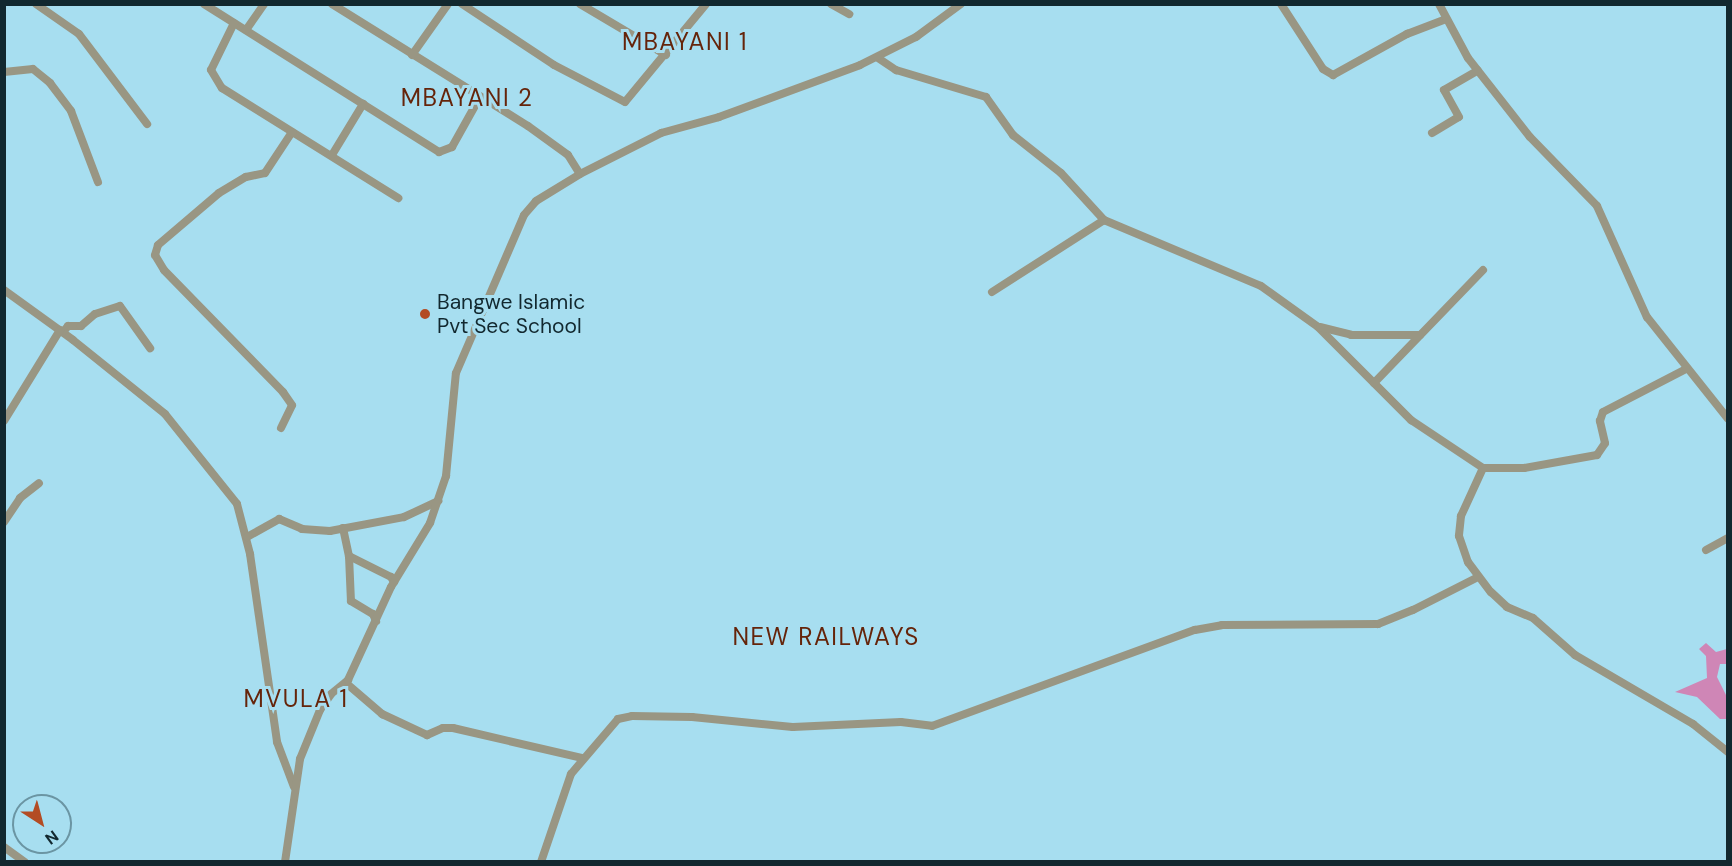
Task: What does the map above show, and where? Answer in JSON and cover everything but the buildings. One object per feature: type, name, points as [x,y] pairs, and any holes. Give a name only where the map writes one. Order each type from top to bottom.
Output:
[{"type":"street","points":[[36,4],[79,34],[147,124]]},
{"type":"street","points":[[204,4],[439,152],[452,147],[480,97]]},
{"type":"street","points":[[246,30],[264,4]]},
{"type":"street","points":[[332,4],[557,146],[572,160],[580,174]]},
{"type":"street","points":[[412,55],[448,4]]},
{"type":"street","points":[[462,4],[619,101],[633,96],[704,5]]},
{"type":"street","points":[[580,4],[666,55]]},
{"type":"street","points":[[831,4],[849,14]]},
{"type":"street","points":[[285,861],[300,759],[320,710],[331,694],[346,683],[394,582],[427,529],[439,501],[446,476],[456,373],[516,229],[536,201],[580,174],[668,130],[719,117],[878,58],[932,27],[961,4]]},
{"type":"street","points":[[1281,4],[1323,69],[1333,75],[1407,34],[1446,20]]},
{"type":"street","points":[[1439,4],[1446,20],[1478,70],[1530,136],[1597,206],[1647,317],[1728,419]]},
{"type":"street","points":[[234,23],[213,63],[214,77],[226,93],[332,155],[398,198]]},
{"type":"street","points":[[878,58],[896,70],[986,97],[1013,135],[1061,173],[1104,220],[1122,231],[1248,279],[1318,327],[1412,420],[1484,468],[1524,468],[1597,455],[1605,443],[1600,421],[1603,412],[1686,369]]},
{"type":"street","points":[[4,72],[33,69],[46,79],[71,111],[98,182]]},
{"type":"street","points":[[1432,133],[1459,117],[1444,90],[1478,70]]},
{"type":"street","points":[[332,155],[363,104]]},
{"type":"street","points":[[281,428],[292,405],[287,398],[164,270],[155,255],[165,239],[235,183],[267,170],[292,132]]},
{"type":"street","points":[[992,292],[1104,220]]},
{"type":"street","points":[[1374,383],[1483,270]]},
{"type":"street","points":[[4,290],[62,331],[165,414],[188,439],[237,504],[247,537],[277,741],[294,788]]},
{"type":"street","points":[[4,421],[62,331],[68,326],[81,326],[95,314],[120,306],[150,348]]},
{"type":"street","points":[[1318,327],[1351,335],[1420,335]]},
{"type":"street","points":[[1484,468],[1459,526],[1461,548],[1478,577],[1500,603],[1526,614],[1575,655],[1693,724],[1728,752]]},
{"type":"street","points":[[4,522],[20,498],[39,483]]},
{"type":"street","points":[[247,537],[279,519],[312,531],[343,528],[404,517],[439,501]]},
{"type":"street","points":[[343,528],[349,556],[351,601],[374,614],[376,621]]},
{"type":"street","points":[[1706,550],[1728,538]]},
{"type":"street","points":[[349,556],[391,577],[394,582]]},
{"type":"street","points":[[541,861],[571,774],[610,726],[632,716],[793,727],[901,722],[932,726],[1195,630],[1222,625],[1378,624],[1413,610],[1478,577]]},
{"type":"street","points":[[346,683],[382,714],[427,735],[443,728],[453,728],[582,758]]},
{"type":"street","points":[[4,847],[25,861]]},
{"type":"shaded area","points":[[1706,643],[1716,652],[1727,649],[1727,664],[1720,664],[1717,677],[1727,697],[1727,719],[1720,719],[1697,697],[1675,692],[1707,678],[1706,656],[1699,649]]},
{"type":"place","name":"Bangwe Islamic Pvt Sec School","points":[[425,314]]},
{"type":"district","name":"MBAYANI 1","points":[[685,42]]},
{"type":"district","name":"MBAYANI 2","points":[[467,98]]},
{"type":"district","name":"NEW RAILWAYS","points":[[826,637]]},
{"type":"district","name":"MVULA 1","points":[[296,699]]}]
